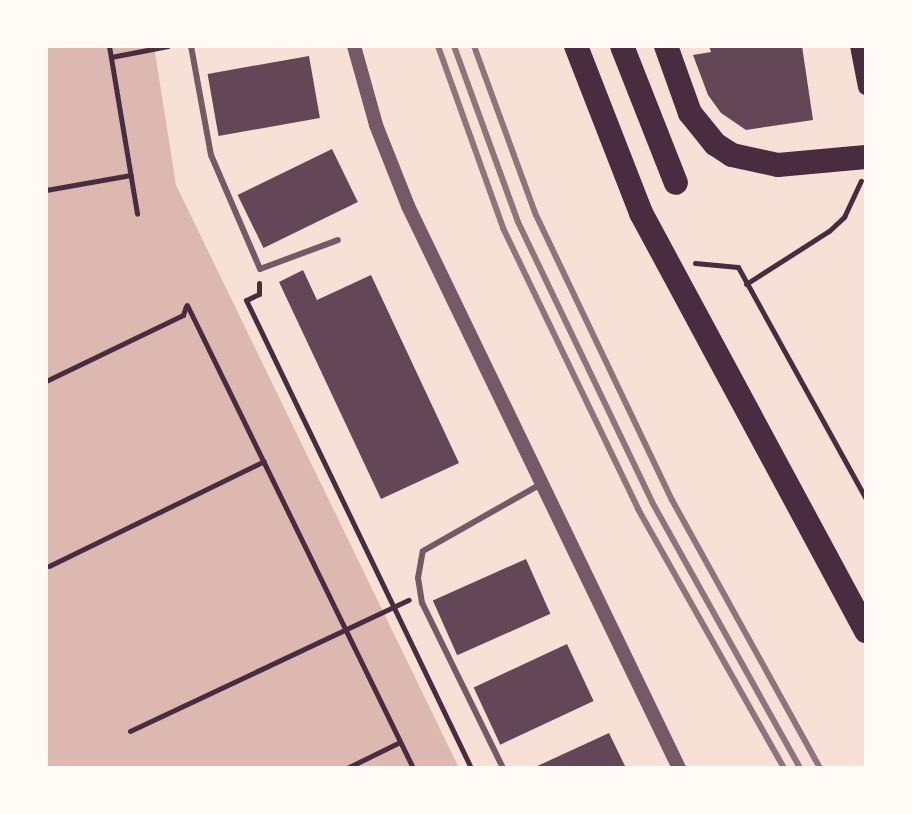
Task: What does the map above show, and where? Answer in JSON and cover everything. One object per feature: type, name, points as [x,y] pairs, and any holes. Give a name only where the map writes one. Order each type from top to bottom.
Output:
[{"type":"highway","points":[[576,46],[641,213],[866,631]]},
{"type":"highway","points":[[622,46],[676,183]]},
{"type":"highway","points":[[666,46],[690,113],[700,129],[732,155],[778,165],[864,166]]},
{"type":"main road","points":[[858,46],[866,87]]},
{"type":"street","points":[[354,46],[376,125],[408,206],[679,768]]},
{"type":"lane","points":[[191,46],[211,155],[260,269],[338,240]]},
{"type":"lane","points":[[503,768],[421,595],[423,551],[541,484]]},
{"type":"path","points":[[109,46],[137,214]]},
{"type":"path","points":[[111,57],[168,46]]},
{"type":"path","points":[[746,284],[829,231],[861,193],[864,166]]},
{"type":"path","points":[[46,190],[131,175]]},
{"type":"path","points":[[690,263],[738,267],[866,499]]},
{"type":"path","points":[[260,269],[259,294],[246,300],[471,768]]},
{"type":"path","points":[[46,381],[183,315],[187,305],[413,768]]},
{"type":"path","points":[[49,566],[264,461]]},
{"type":"path","points":[[130,731],[421,595]]},
{"type":"path","points":[[347,768],[400,742]]},
{"type":"shaded area","points":[[46,46],[154,46],[176,185],[459,768],[46,768]]},
{"type":"building","points":[[709,46],[802,46],[813,120],[746,130],[721,113],[708,95],[693,55],[711,52]]},
{"type":"building","points":[[309,56],[320,118],[219,136],[208,74]]},
{"type":"building","points":[[332,149],[358,202],[263,248],[238,195]]},
{"type":"building","points":[[303,270],[317,300],[371,275],[459,463],[381,499],[279,282]]},
{"type":"building","points":[[526,559],[550,614],[457,655],[433,600]]},
{"type":"building","points":[[567,644],[594,701],[500,745],[474,688]]},
{"type":"building","points":[[609,733],[626,768],[533,768]]},
{"type":"railway","points":[[438,46],[503,228],[638,509],[784,768]]},
{"type":"railway","points":[[454,46],[518,222],[652,502],[800,768]]},
{"type":"railway","points":[[474,46],[536,215],[672,500],[820,768]]}]
